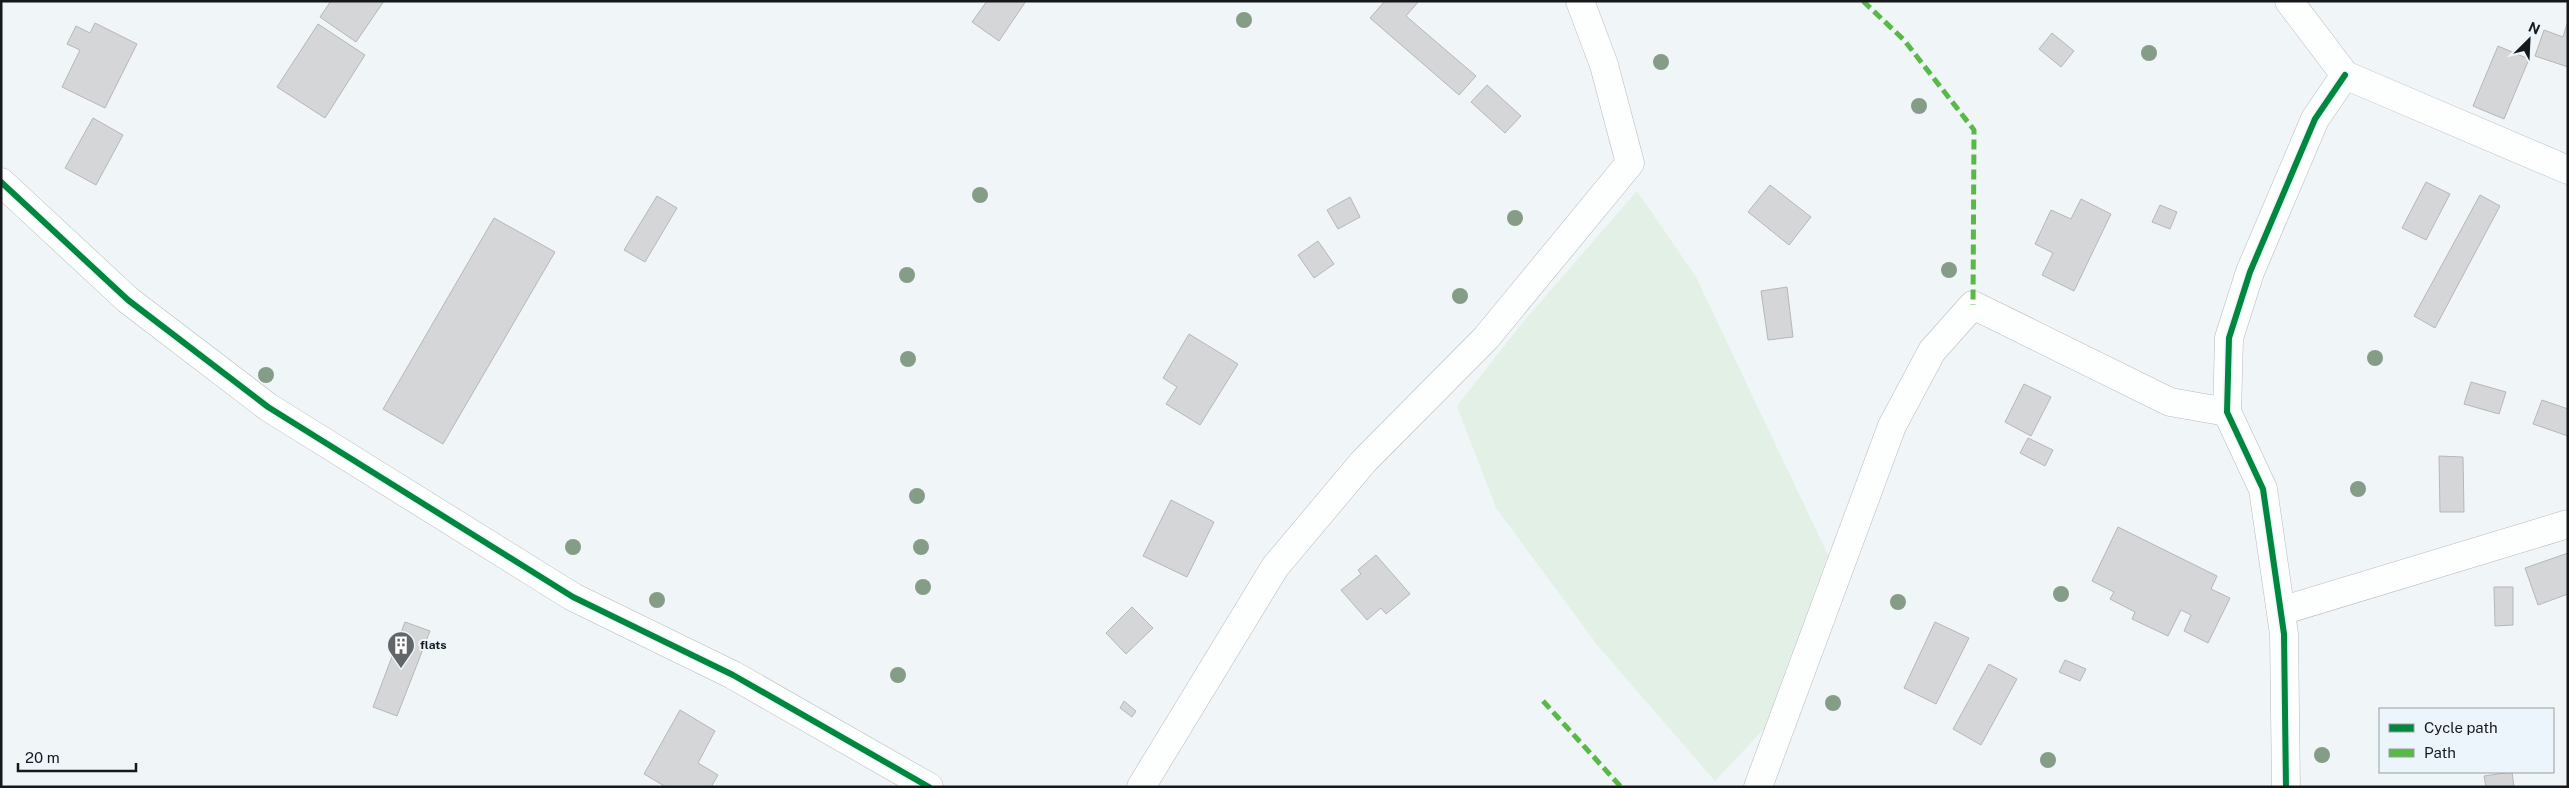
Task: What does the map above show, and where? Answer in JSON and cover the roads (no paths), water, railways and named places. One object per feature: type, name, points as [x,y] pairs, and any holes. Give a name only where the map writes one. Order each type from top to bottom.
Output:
[{"type":"street","points":[[1141,787],[1275,567],[1364,461],[1486,338],[1630,163],[1604,65],[1580,1]]},
{"type":"street","points":[[2289,1],[2345,75],[2568,170]]},
{"type":"street","points":[[2286,787],[2284,634],[2263,489],[2227,412],[2229,338],[2250,272],[2315,119],[2345,75]]},
{"type":"street","points":[[1,182],[128,300],[268,407],[573,597],[733,675],[929,787]]},
{"type":"street","points":[[1758,787],[1892,426],[1932,351],[1973,305],[2170,402],[2227,412]]},
{"type":"street","points":[[2281,611],[2568,524]]},
{"type":"place","name":"flats","points":[[401,669]]}]
